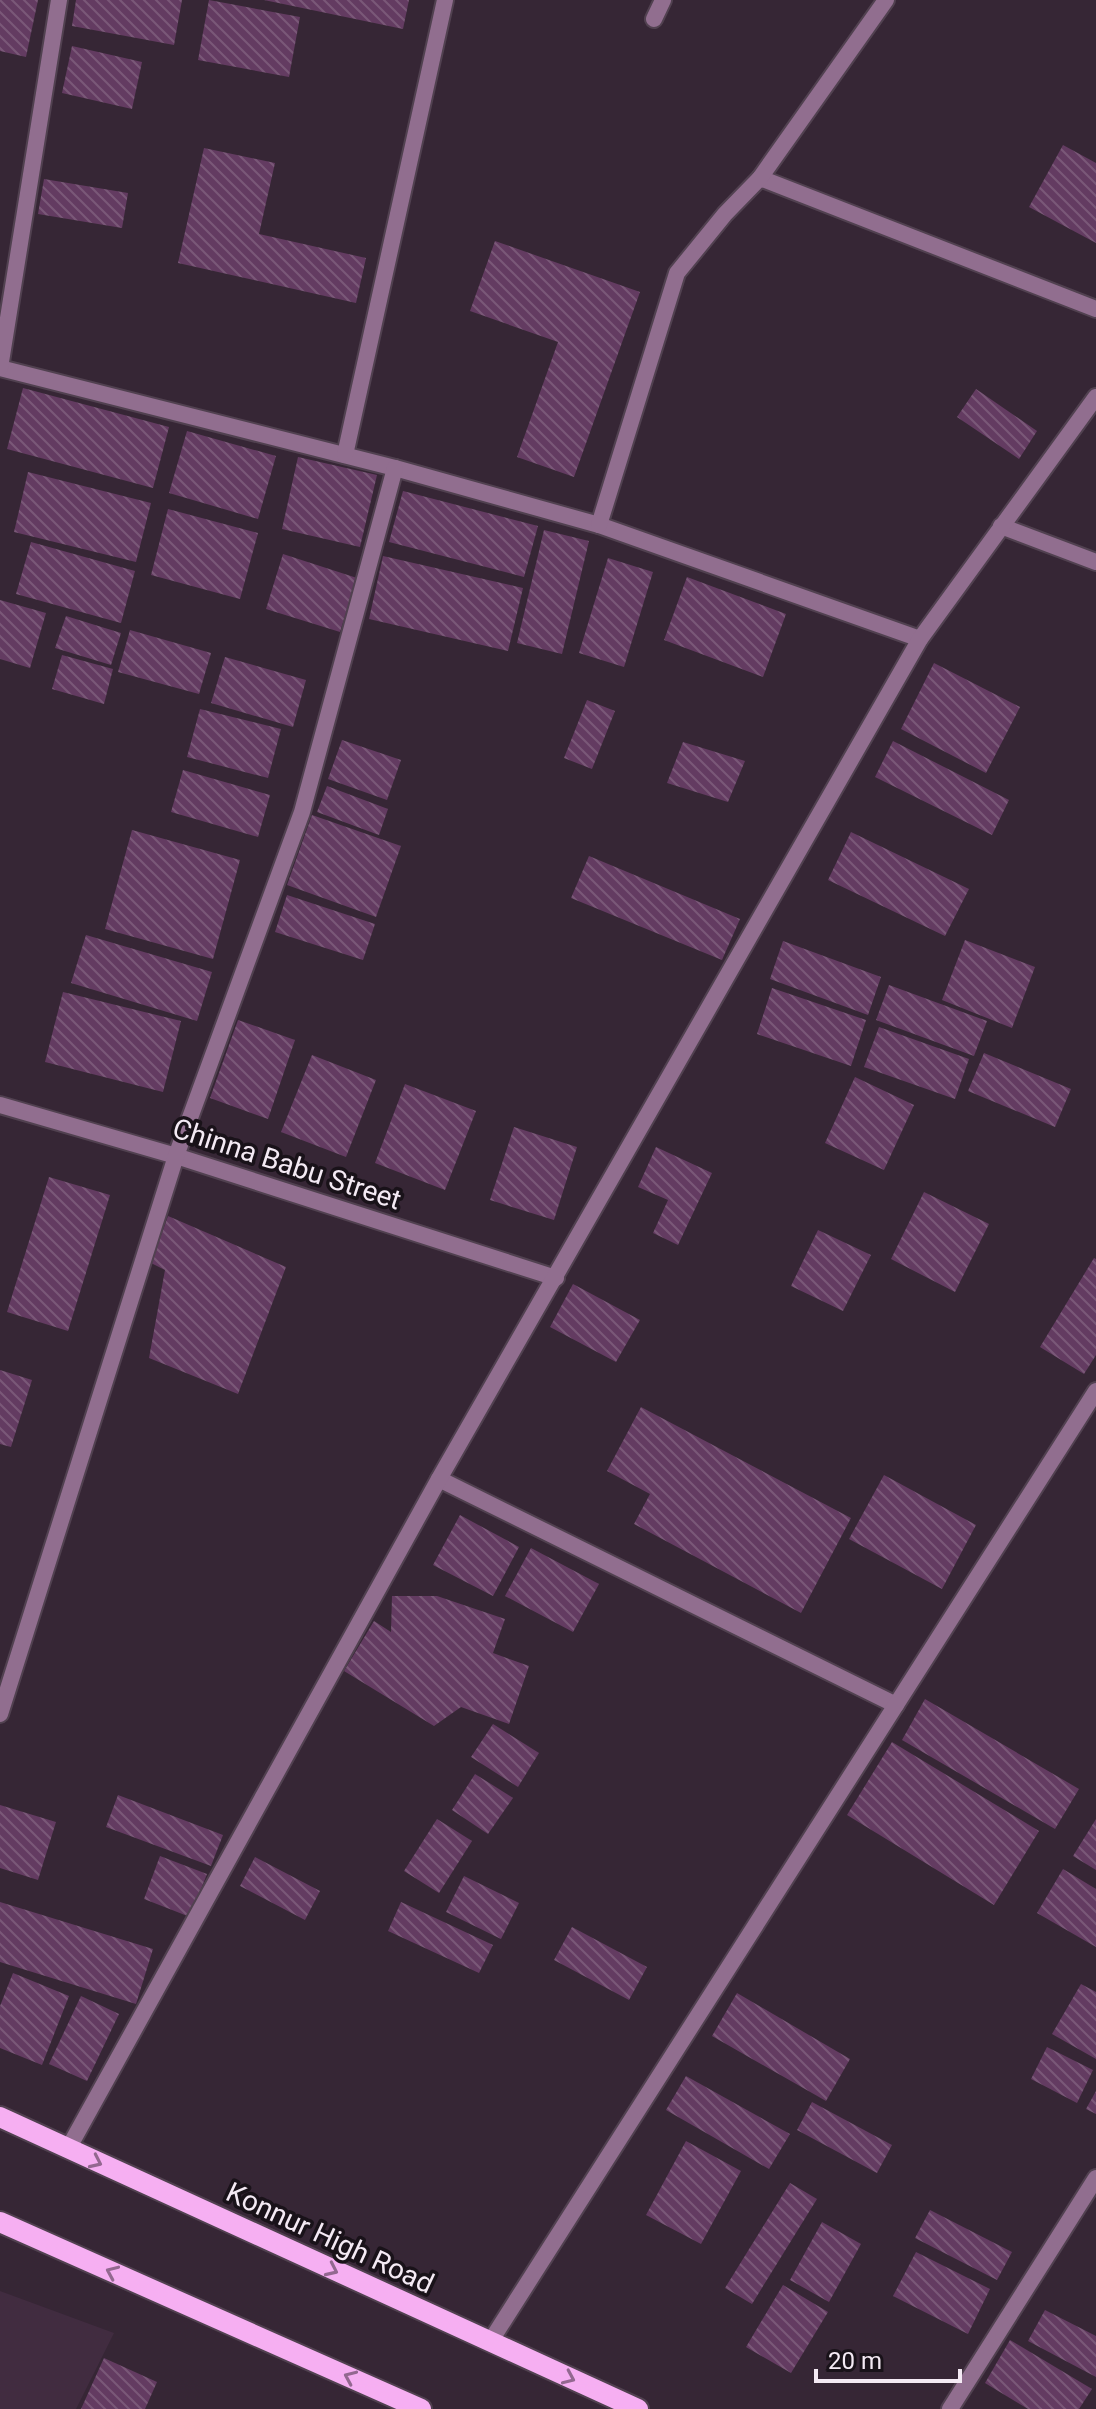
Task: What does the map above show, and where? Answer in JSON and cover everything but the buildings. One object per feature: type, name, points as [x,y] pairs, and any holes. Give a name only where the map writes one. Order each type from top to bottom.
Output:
[{"type":"main road","name":"Konnur High Road","points":[[0,2117],[638,2409]]},
{"type":"main road","points":[[0,2222],[421,2409]]},
{"type":"street","points":[[59,0],[0,368],[395,468],[599,525],[920,639]]},
{"type":"street","points":[[345,455],[445,0]]},
{"type":"street","points":[[654,19],[663,0]]},
{"type":"street","points":[[599,525],[677,273],[725,214],[760,178],[886,0]]},
{"type":"street","points":[[760,178],[1096,309]]},
{"type":"street","points":[[68,2149],[439,1479],[920,639],[1096,397]]},
{"type":"street","points":[[0,1714],[176,1156],[302,812],[395,468]]},
{"type":"street","points":[[1001,526],[1096,562]]},
{"type":"street","name":"Chinna Babu Street","points":[[0,1105],[176,1156],[556,1278]]},
{"type":"street","points":[[490,2342],[1096,1391]]},
{"type":"street","points":[[439,1479],[896,1705]]},
{"type":"street","points":[[950,2409],[1096,2178]]},
{"type":"shaded area","points":[[0,2291],[114,2333],[76,2409],[0,2409]]}]
